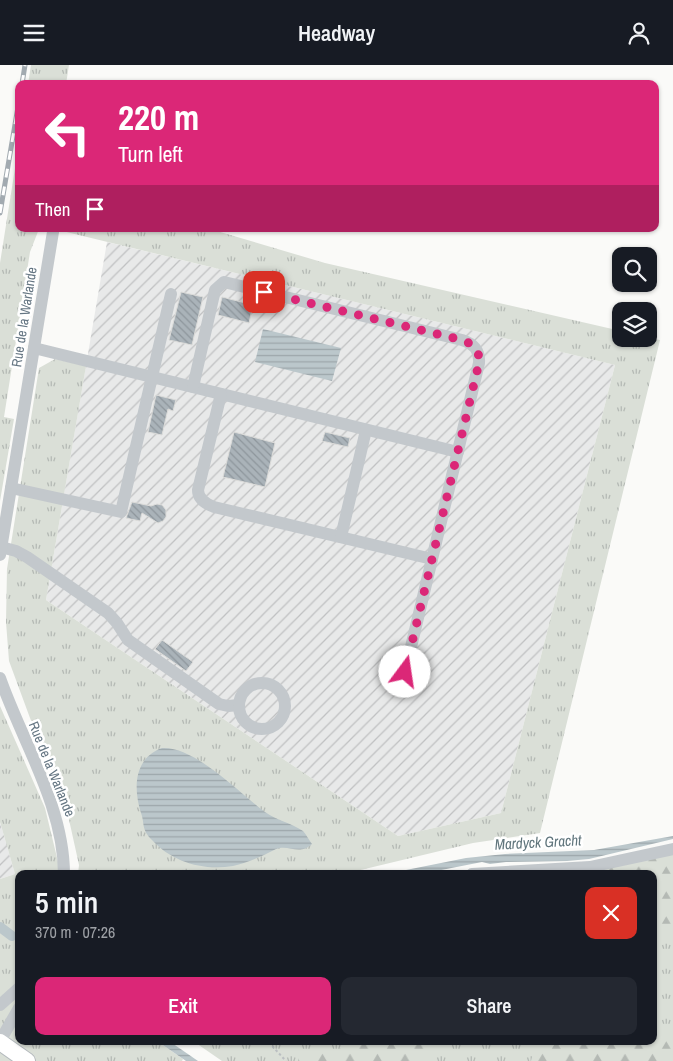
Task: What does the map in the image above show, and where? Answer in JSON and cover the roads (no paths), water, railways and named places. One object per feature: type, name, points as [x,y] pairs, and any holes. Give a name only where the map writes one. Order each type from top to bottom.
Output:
[{"type":"main road","points":[[0,1041],[27,1061]]},
{"type":"main road","points":[[0,1055],[9,1061]]},
{"type":"street","name":"Rue de la Warlande","points":[[1,551],[53,232]]},
{"type":"street","points":[[193,387],[215,290],[221,284],[228,283],[462,340],[472,344],[478,352],[479,363],[405,672]]},
{"type":"street","points":[[11,488],[121,512],[171,294]]},
{"type":"street","points":[[34,348],[458,452]]},
{"type":"street","points":[[222,394],[198,490],[201,499],[214,507],[432,559]]},
{"type":"street","points":[[341,537],[366,430]]},
{"type":"street","points":[[1,551],[16,551],[27,557],[105,611],[128,640],[221,705],[239,705]]},
{"type":"street","name":"Rue de la Warlande","points":[[0,678],[55,815],[63,843],[64,870]]},
{"type":"street","points":[[539,870],[590,867],[673,849]]},
{"type":"street","points":[[0,1005],[15,992]]},
{"type":"street","points":[[0,1041],[15,1015]]},
{"type":"waterway","name":"Mardyck Gracht","points":[[0,927],[12,936]]},
{"type":"railway","points":[[23,80],[25,65]]},
{"type":"railway","points":[[0,213],[15,125]]}]
